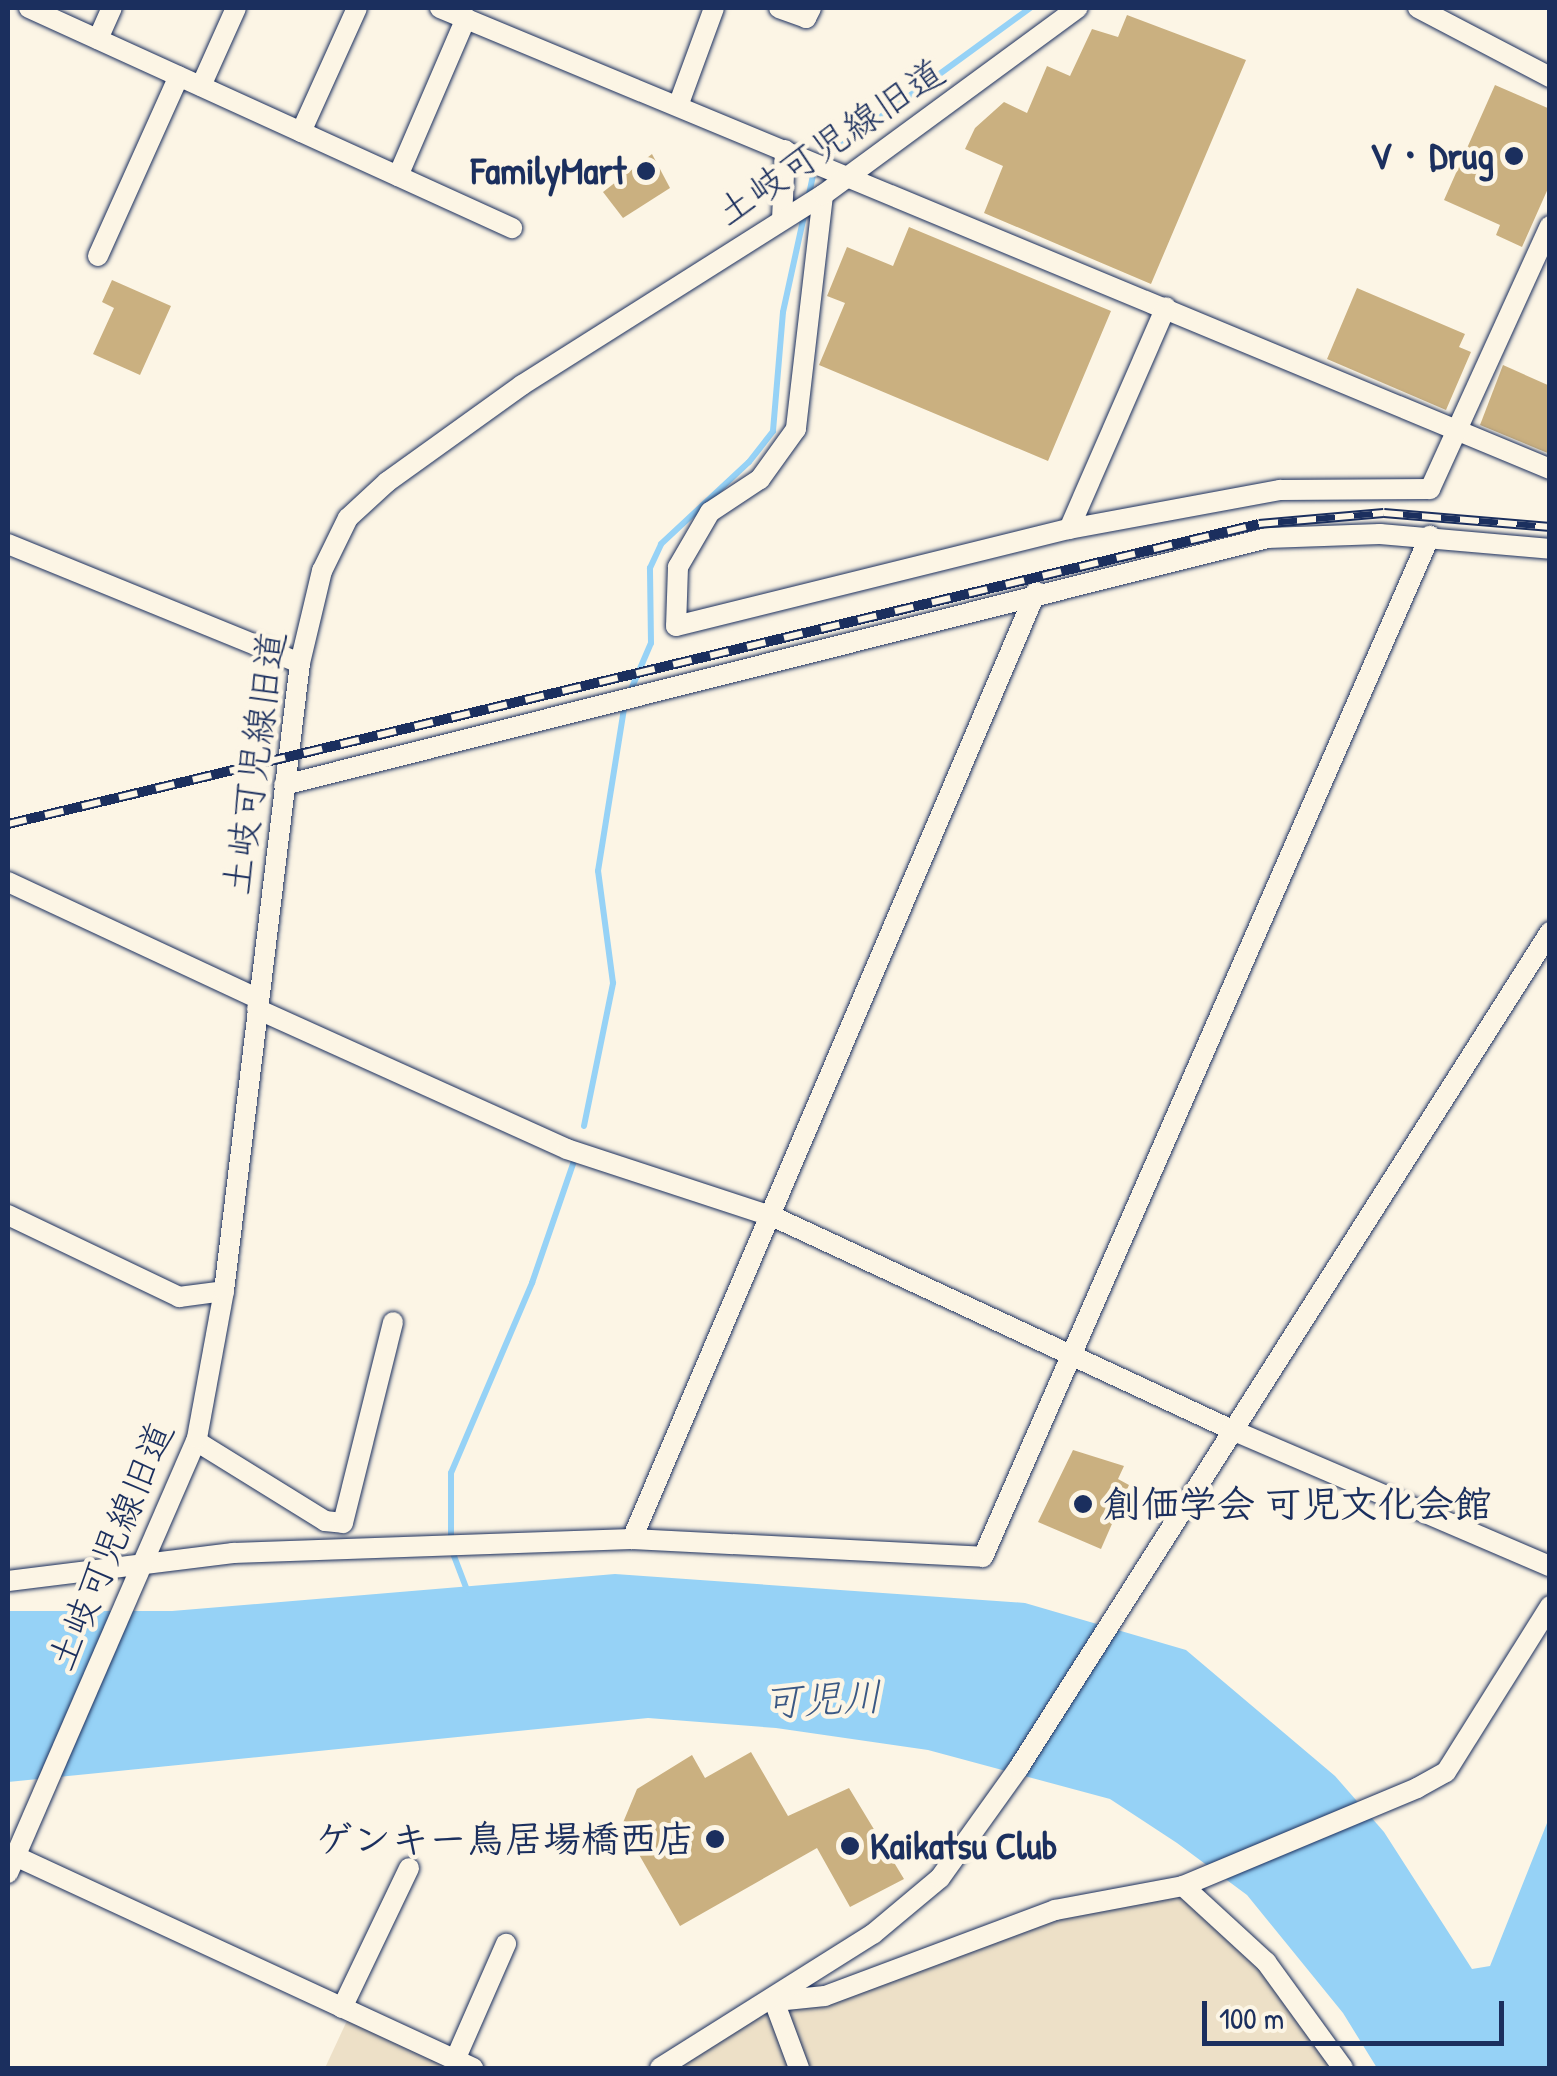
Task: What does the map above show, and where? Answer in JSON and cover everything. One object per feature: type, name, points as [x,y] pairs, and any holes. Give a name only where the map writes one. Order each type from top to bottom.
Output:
[{"type":"street","points":[[29,8],[512,228]]},
{"type":"street","points":[[98,39],[112,8]]},
{"type":"street","points":[[201,86],[236,8]]},
{"type":"street","points":[[301,132],[357,8]]},
{"type":"street","points":[[440,8],[1550,469]]},
{"type":"street","points":[[678,106],[714,8]]},
{"type":"street","points":[[779,8],[806,18],[811,8]]},
{"type":"street","name":"土岐可児線旧道","points":[[15,1856],[196,1441],[224,1292],[300,663],[322,570],[348,518],[387,482],[522,385],[823,195],[1078,8]]},
{"type":"street","points":[[1418,8],[1550,77]]},
{"type":"street","points":[[398,176],[466,18]]},
{"type":"street","points":[[98,256],[180,76]]},
{"type":"street","points":[[785,150],[787,217]]},
{"type":"street","points":[[823,195],[796,429],[760,479],[710,512],[678,567],[676,626],[1069,530],[1280,490],[1430,489],[1550,226]]},
{"type":"street","points":[[1069,530],[1166,307]]},
{"type":"street","points":[[8,1580],[144,1562],[632,1539],[984,1557],[1076,1356],[1430,536]]},
{"type":"street","points":[[284,786],[1036,592],[1267,538],[1430,536],[1550,548]]},
{"type":"street","points":[[8,544],[300,663]]},
{"type":"street","points":[[632,1539],[774,1217],[1036,592]]},
{"type":"street","points":[[8,882],[568,1149],[774,1217],[1232,1430],[1550,1566]]},
{"type":"street","points":[[660,2068],[774,2001],[940,1878],[1018,1769],[1550,932]]},
{"type":"street","points":[[8,1214],[178,1297],[224,1292]]},
{"type":"street","points":[[196,1441],[324,1521],[343,1523],[393,1322]]},
{"type":"street","points":[[774,2001],[826,1996],[1056,1910],[1183,1886],[1382,1805],[1446,1772],[1550,1606]]},
{"type":"street","points":[[15,1856],[464,2064],[506,1944]]},
{"type":"street","points":[[342,2008],[409,1868]]},
{"type":"street","points":[[1183,1886],[1266,1962],[1343,2068]]},
{"type":"street","points":[[774,2001],[799,2068]]},
{"type":"shaded area","points":[[1183,1886],[1266,1962],[1343,2068],[653,2068],[774,2001],[825,1996],[1055,1910]]},
{"type":"shaded area","points":[[351,2012],[473,2068],[325,2068]]},
{"type":"water","name":"可児川","points":[[615,1574],[1025,1603],[1186,1650],[1335,1776],[1384,1832],[1472,1969],[1490,1966],[1549,1818],[1549,2068],[1377,2068],[1343,2013],[1247,1895],[1177,1843],[1110,1799],[928,1750],[776,1728],[648,1718],[8,1782],[8,1611],[172,1611]]},
{"type":"building","points":[[1127,15],[1246,60],[1151,284],[984,213],[1003,166],[965,149],[975,128],[1004,102],[1027,113],[1047,66],[1070,76],[1092,29],[1118,37]]},
{"type":"building","points":[[1495,85],[1550,109],[1550,184],[1522,247],[1496,235],[1500,225],[1444,200]]},
{"type":"building","name":"FamilyMart","points":[[652,154],[670,188],[623,218],[603,192]]},
{"type":"building","points":[[909,227],[1111,311],[1048,461],[819,365],[845,303],[827,296],[847,247],[893,266]]},
{"type":"building","points":[[112,280],[171,306],[140,375],[93,354],[114,308],[102,302]]},
{"type":"building","points":[[1357,288],[1465,334],[1459,347],[1471,352],[1446,410],[1327,359]]},
{"type":"building","points":[[1503,365],[1550,386],[1550,454],[1480,425]]},
{"type":"building","name":"創価学会 可児文化会館","points":[[1073,1450],[1124,1466],[1118,1479],[1129,1485],[1101,1549],[1038,1522]]},
{"type":"building","name":"ゲンキー鳥居場橋西店","points":[[751,1752],[788,1816],[849,1788],[904,1879],[850,1907],[817,1848],[680,1926],[622,1825],[637,1789],[692,1755],[705,1778]]},
{"type":"waterway","points":[[834,151],[1030,8]]},
{"type":"waterway","points":[[808,199],[815,167]]},
{"type":"waterway","points":[[630,692],[651,643],[650,568],[661,544],[749,462],[773,431],[783,312],[805,211]]},
{"type":"waterway","points":[[584,1126],[613,983],[598,871],[625,703]]},
{"type":"waterway","points":[[467,1590],[451,1548],[451,1473],[532,1283],[575,1158]]},
{"type":"railway","points":[[8,824],[1259,524],[1384,513],[1550,527]]},
{"type":"place","name":"V・Drug","points":[[1514,156]]},
{"type":"place","name":"FamilyMart","points":[[646,171]]},
{"type":"place","name":"創価学会 可児文化会館","points":[[1083,1504]]},
{"type":"place","name":"ゲンキー鳥居場橋西店","points":[[715,1839]]},
{"type":"place","name":"Kaikatsu Club","points":[[850,1846]]}]
